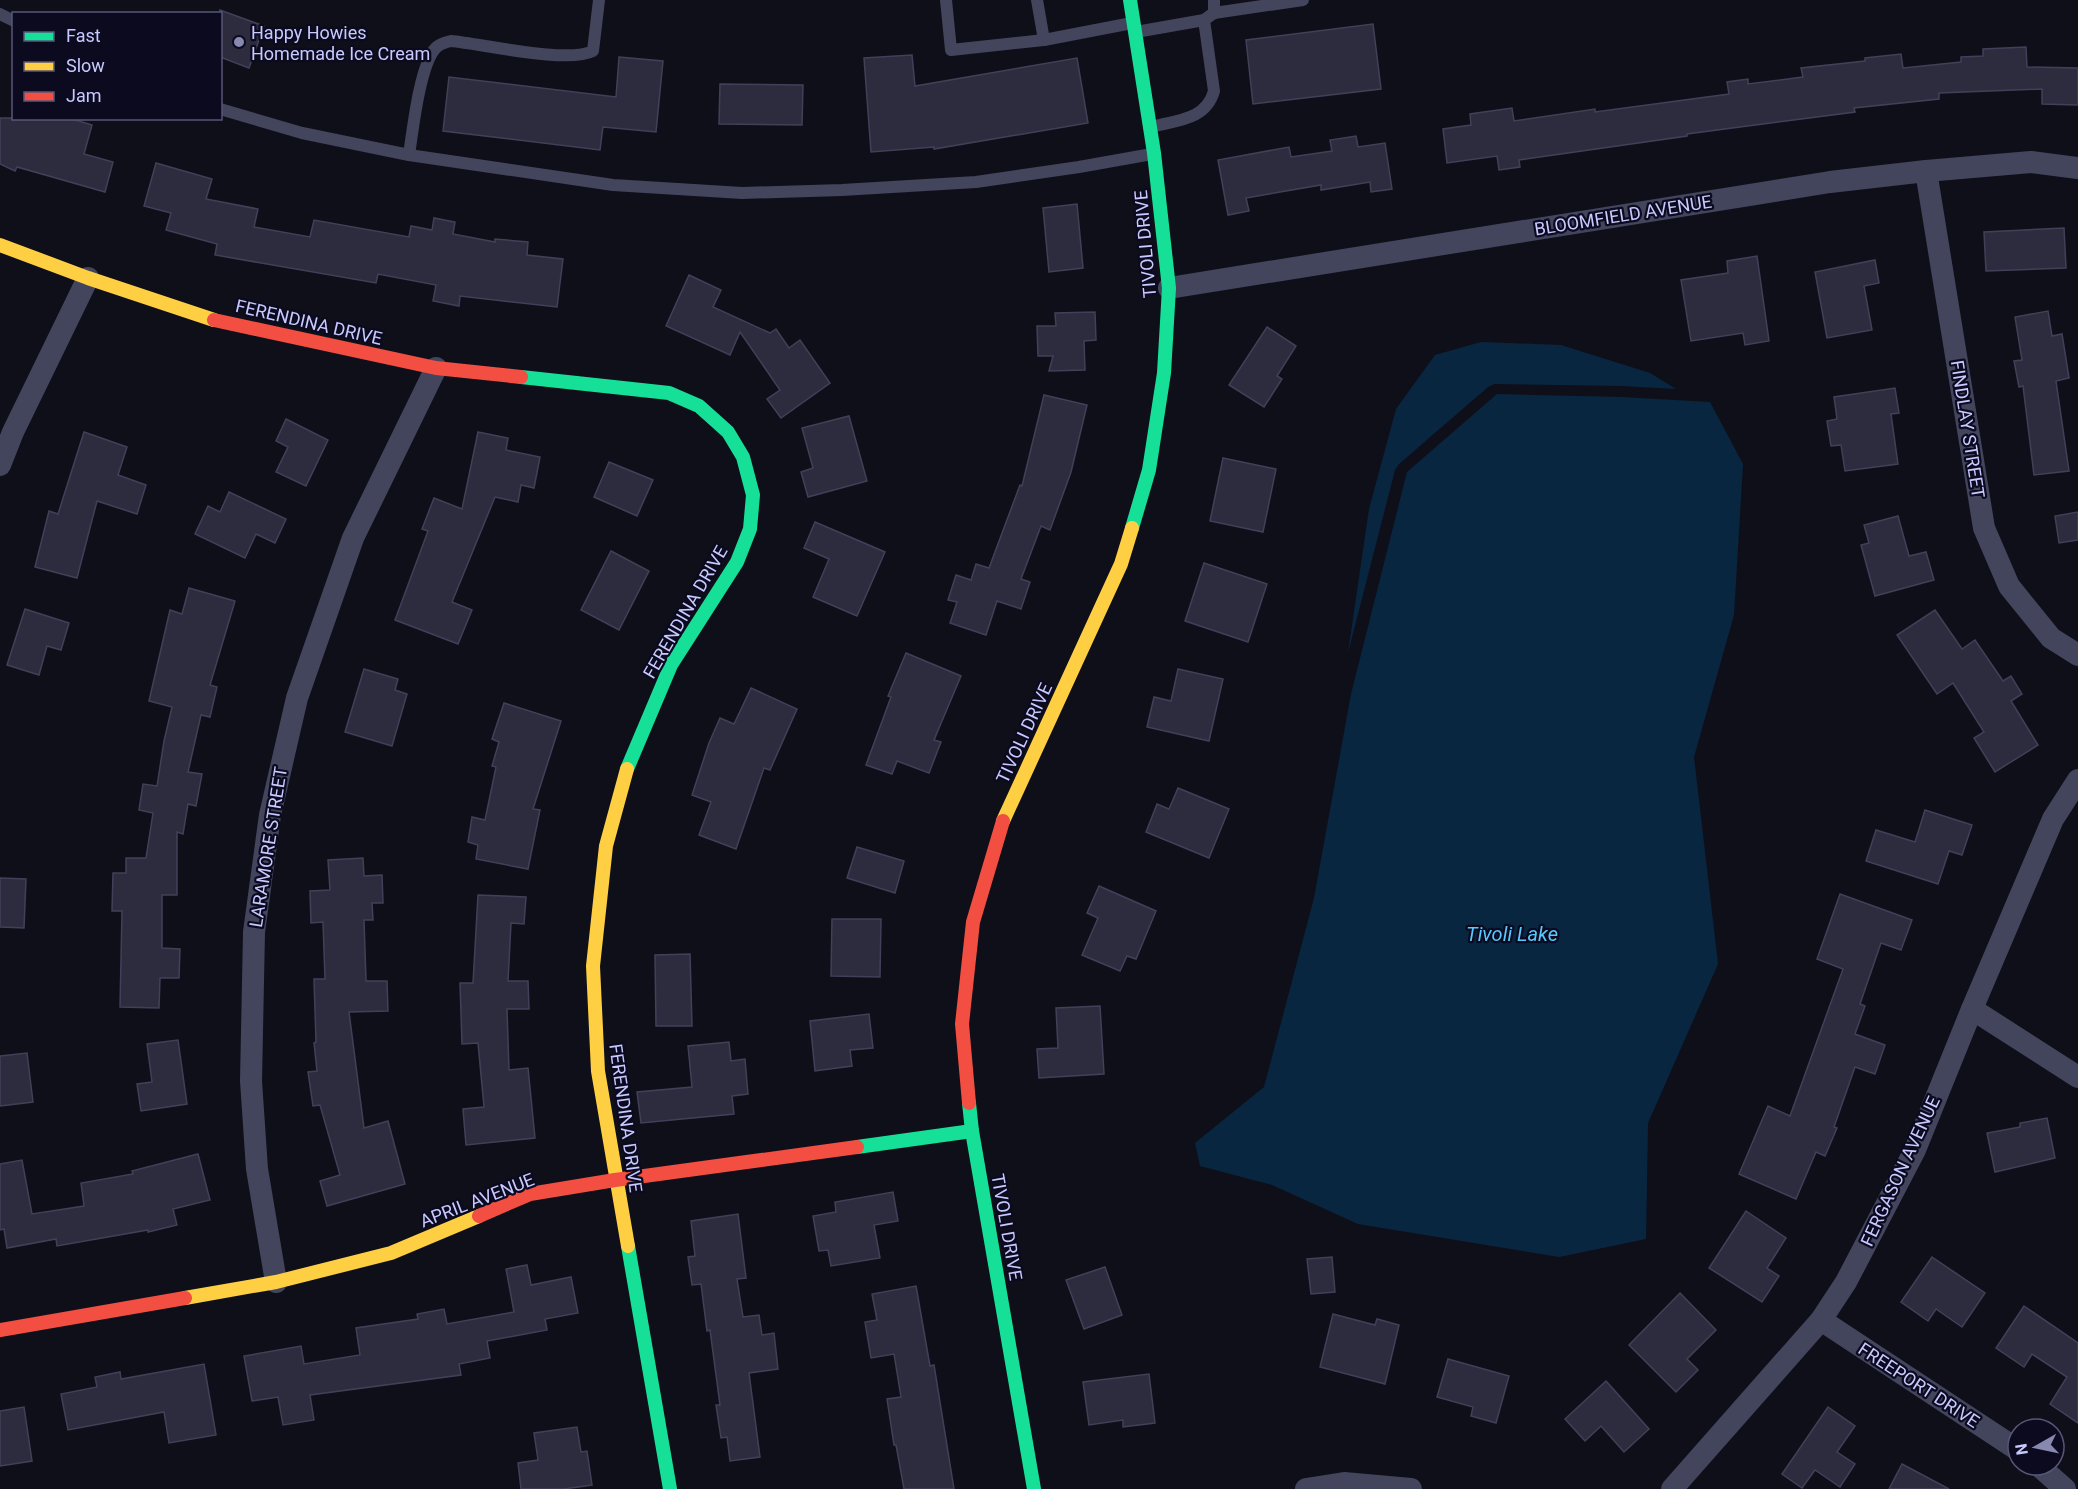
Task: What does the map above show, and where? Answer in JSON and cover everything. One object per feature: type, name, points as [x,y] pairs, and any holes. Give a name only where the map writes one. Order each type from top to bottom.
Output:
[{"type":"street","name":"TIVOLI DRIVE","points":[[1034,1489],[972,1131],[962,1024],[973,922],[1002,824],[1121,564],[1149,470],[1164,373],[1169,288],[1154,153],[1130,0]]},
{"type":"street","name":"BLOOMFIELD AVENUE","points":[[1169,288],[1830,182],[2031,162],[2078,168]]},
{"type":"street","name":"FINDLAY STREET","points":[[1926,171],[1983,528],[2009,586],[2051,638],[2078,655]]},
{"type":"street","name":"FERENDINA DRIVE","points":[[0,245],[88,278],[207,318],[436,368],[669,393],[699,405],[728,432],[743,457],[753,495],[750,529],[737,562],[671,665],[628,764],[606,846],[593,966],[598,1071],[670,1489]]},
{"type":"street","points":[[0,465],[13,432],[88,278]]},
{"type":"street","name":"LARAMORE STREET","points":[[276,1281],[257,1169],[250,1081],[254,932],[270,814],[297,698],[353,538],[436,368]]},
{"type":"street","name":"FERGASON AVENUE","points":[[1672,1489],[1821,1320],[1846,1282],[1915,1150],[1972,1009],[2054,819],[2078,780]]},
{"type":"street","points":[[1972,1009],[2078,1077]]},
{"type":"street","name":"APRIL AVENUE","points":[[0,1330],[276,1281],[391,1253],[530,1194],[615,1180],[972,1131]]},
{"type":"street","name":"FREEPORT DRIVE","points":[[1821,1320],[2006,1442]]},
{"type":"street","points":[[2052,1477],[2066,1489]]},
{"type":"street","points":[[1306,1489],[1344,1482],[1411,1489]]},
{"type":"lane","points":[[409,155],[421,85],[431,53],[435,48],[451,41],[558,56],[586,55],[593,51],[599,0]]},
{"type":"lane","points":[[946,0],[951,50],[1044,40],[1209,17],[1303,0]]},
{"type":"lane","points":[[1037,0],[1044,40]]},
{"type":"lane","points":[[1150,128],[1192,116],[1202,111],[1211,102],[1214,91],[1209,17],[1214,0]]},
{"type":"lane","points":[[222,110],[302,133],[409,155],[613,185],[742,193],[976,182],[1154,153]]},
{"type":"water","points":[[1481,342],[1561,345],[1650,373],[1676,389],[1494,384],[1488,387],[1399,464],[1395,470],[1348,653],[1369,509],[1396,409],[1435,355]]},
{"type":"water","name":"Tivoli Lake","points":[[1497,394],[1710,402],[1743,464],[1734,615],[1694,757],[1718,964],[1648,1123],[1646,1239],[1559,1257],[1358,1224],[1272,1185],[1200,1166],[1195,1143],[1264,1087],[1314,898],[1351,694],[1407,472]]},
{"type":"building","name":"Happy Howies Homemade Ice Cream","points":[[220,10],[264,26],[249,68],[222,58],[222,12]]},
{"type":"building","points":[[1373,24],[1381,89],[1253,104],[1246,40]]},
{"type":"building","points":[[2026,47],[2027,67],[2078,68],[2078,105],[2042,104],[2042,89],[1939,93],[1939,99],[1854,108],[1855,112],[1687,134],[1687,136],[1519,160],[1520,167],[1499,170],[1497,156],[1447,163],[1443,129],[1471,125],[1470,114],[1512,108],[1514,121],[1595,109],[1595,112],[1729,94],[1727,82],[1748,79],[1748,84],[1803,77],[1801,68],[1865,61],[1865,58],[1901,54],[1903,68],[1961,62],[1961,57],[1983,56],[1983,49]]},
{"type":"building","points":[[912,55],[915,86],[1077,58],[1088,123],[934,149],[934,147],[871,152],[864,58]]},
{"type":"building","points":[[619,57],[663,61],[656,132],[603,127],[600,150],[443,131],[449,77],[616,97]]},
{"type":"building","points":[[720,84],[803,85],[802,125],[719,124]]},
{"type":"building","points":[[0,118],[76,120],[92,125],[84,154],[113,162],[105,192],[17,167],[15,171],[0,164]]},
{"type":"building","points":[[1356,136],[1358,147],[1385,143],[1392,189],[1371,192],[1370,182],[1321,190],[1321,185],[1246,198],[1249,211],[1228,215],[1218,160],[1289,147],[1291,157],[1332,151],[1330,140]]},
{"type":"building","points":[[156,163],[212,179],[206,199],[258,209],[254,227],[310,237],[314,220],[409,237],[411,226],[432,230],[434,218],[455,222],[453,234],[495,242],[495,239],[528,242],[527,255],[563,259],[557,307],[460,296],[459,306],[433,301],[436,285],[378,274],[376,283],[215,255],[217,244],[166,230],[171,213],[144,206]]},
{"type":"building","points":[[1077,204],[1083,268],[1049,272],[1043,208]]},
{"type":"building","points":[[2064,228],[2066,268],[1986,271],[1984,232]]},
{"type":"building","points":[[1757,256],[1769,341],[1745,345],[1743,333],[1691,341],[1681,280],[1728,273],[1727,261]]},
{"type":"building","points":[[1875,260],[1879,283],[1864,286],[1872,330],[1827,338],[1815,272]]},
{"type":"building","points":[[689,275],[721,290],[713,307],[770,333],[776,329],[789,348],[800,340],[830,383],[781,418],[767,399],[780,390],[740,332],[730,355],[666,326]]},
{"type":"building","points":[[2048,311],[2052,336],[2062,334],[2069,378],[2056,381],[2069,471],[2034,475],[2023,386],[2019,387],[2014,361],[2022,360],[2015,317]]},
{"type":"building","points":[[1095,312],[1096,340],[1084,341],[1085,370],[1049,371],[1053,356],[1038,356],[1037,326],[1056,326],[1055,313]]},
{"type":"building","points":[[1267,327],[1296,346],[1277,376],[1282,379],[1264,407],[1229,385]]},
{"type":"building","points":[[1895,388],[1899,413],[1891,414],[1898,464],[1845,471],[1841,445],[1831,446],[1827,421],[1837,419],[1834,397]]},
{"type":"building","points":[[1044,395],[1087,405],[1071,472],[1050,530],[1041,526],[1021,579],[1030,582],[1021,609],[997,601],[986,635],[950,623],[957,602],[948,600],[956,575],[971,580],[976,564],[989,568],[1020,485],[1022,486]]},
{"type":"building","points":[[849,416],[867,481],[808,497],[801,472],[813,468],[802,428]]},
{"type":"building","points":[[286,419],[328,440],[306,486],[276,472],[288,447],[276,441]]},
{"type":"building","points":[[84,432],[127,447],[118,475],[146,485],[137,514],[97,501],[77,578],[35,567],[49,511],[58,514]]},
{"type":"building","points":[[478,432],[508,438],[506,450],[540,457],[534,488],[521,485],[518,502],[495,497],[452,602],[472,610],[458,644],[395,620],[428,531],[422,529],[434,498],[462,509]]},
{"type":"building","points":[[1223,458],[1276,469],[1263,532],[1210,521]]},
{"type":"building","points":[[609,462],[653,480],[637,516],[594,497]]},
{"type":"building","points":[[229,492],[286,519],[275,543],[256,534],[245,558],[195,534],[208,506],[220,512]]},
{"type":"building","points":[[2078,512],[2078,540],[2059,543],[2055,516]]},
{"type":"building","points":[[1898,516],[1909,556],[1926,552],[1934,580],[1875,596],[1861,545],[1869,543],[1864,525]]},
{"type":"building","points":[[815,522],[885,552],[857,616],[813,597],[829,559],[804,548]]},
{"type":"building","points":[[611,551],[649,571],[619,630],[581,610]]},
{"type":"building","points":[[1204,563],[1267,584],[1248,642],[1185,621]]},
{"type":"building","points":[[189,588],[235,601],[210,685],[217,687],[210,717],[201,715],[188,772],[202,774],[196,806],[188,804],[183,834],[177,832],[177,895],[162,895],[162,948],[180,949],[179,978],[160,978],[159,1008],[120,1007],[122,911],[112,911],[113,873],[126,873],[126,858],[146,858],[153,813],[139,810],[143,784],[157,786],[172,707],[149,701],[170,610],[182,614]]},
{"type":"building","points":[[25,609],[69,623],[61,650],[47,646],[39,675],[7,665]]},
{"type":"building","points":[[1935,610],[1962,649],[1975,640],[2003,681],[2011,676],[2022,694],[2011,701],[2038,745],[1995,772],[1974,738],[1984,732],[1953,683],[1937,694],[1897,635]]},
{"type":"building","points":[[906,653],[961,676],[934,740],[941,742],[929,773],[897,761],[892,774],[866,765],[891,697],[888,696]]},
{"type":"building","points":[[364,669],[398,679],[395,690],[407,694],[392,746],[345,732]]},
{"type":"building","points":[[1178,669],[1223,679],[1209,741],[1147,727],[1154,697],[1171,701]]},
{"type":"building","points":[[751,688],[797,709],[770,770],[764,768],[736,849],[699,835],[711,802],[692,795],[720,718],[734,724]]},
{"type":"building","points":[[504,703],[561,721],[533,809],[540,810],[528,869],[476,859],[478,845],[468,842],[472,817],[485,820],[496,767],[492,766],[499,742],[492,739]]},
{"type":"building","points":[[1178,788],[1229,809],[1209,858],[1146,832],[1157,804],[1169,809]]},
{"type":"building","points":[[1925,810],[1972,825],[1962,855],[1949,851],[1938,884],[1866,861],[1876,830],[1915,842]]},
{"type":"building","points":[[857,847],[904,861],[895,893],[847,878]]},
{"type":"building","points":[[363,858],[364,876],[382,875],[383,903],[372,903],[373,920],[364,920],[366,981],[387,981],[388,1011],[349,1012],[364,1128],[388,1121],[405,1184],[327,1206],[320,1181],[340,1175],[320,1105],[313,1106],[308,1072],[317,1071],[314,1043],[316,1042],[314,979],[325,979],[323,922],[311,923],[310,891],[330,890],[328,860]]},
{"type":"building","points":[[0,878],[26,879],[24,928],[0,927]]},
{"type":"building","points":[[1099,886],[1156,911],[1136,959],[1127,956],[1120,971],[1082,955],[1098,918],[1087,913]]},
{"type":"building","points":[[1840,894],[1912,920],[1901,950],[1881,943],[1860,1004],[1865,1006],[1855,1034],[1885,1045],[1875,1074],[1855,1067],[1834,1127],[1837,1128],[1825,1156],[1816,1152],[1796,1199],[1739,1174],[1768,1106],[1790,1116],[1843,969],[1817,959]]},
{"type":"building","points":[[478,895],[526,897],[524,924],[511,923],[508,981],[528,981],[529,1009],[507,1009],[509,1070],[528,1068],[535,1138],[466,1145],[463,1109],[484,1107],[478,1043],[462,1044],[460,983],[473,983]]},
{"type":"building","points":[[832,919],[881,919],[880,977],[831,976]]},
{"type":"building","points":[[690,954],[692,1026],[656,1026],[655,955]]},
{"type":"building","points":[[1100,1006],[1104,1074],[1039,1078],[1037,1049],[1058,1048],[1056,1008]]},
{"type":"building","points":[[869,1014],[873,1048],[850,1050],[852,1066],[815,1071],[810,1021]]},
{"type":"building","points":[[178,1040],[187,1104],[141,1111],[137,1084],[152,1082],[147,1044]]},
{"type":"building","points":[[729,1042],[731,1061],[745,1059],[748,1094],[732,1096],[734,1114],[641,1123],[637,1092],[692,1087],[688,1046]]},
{"type":"building","points":[[27,1053],[33,1102],[0,1106],[0,1056]]},
{"type":"building","points":[[2047,1118],[2055,1158],[1995,1172],[1987,1133],[2020,1127],[2020,1123]]},
{"type":"building","points":[[198,1154],[210,1200],[173,1209],[177,1225],[148,1232],[148,1230],[57,1246],[56,1239],[7,1248],[4,1229],[0,1230],[0,1164],[22,1160],[32,1214],[84,1206],[81,1183],[133,1174],[132,1171]]},
{"type":"building","points":[[893,1192],[898,1221],[874,1225],[880,1258],[831,1266],[828,1250],[819,1251],[813,1216],[836,1212],[835,1202]]},
{"type":"building","points":[[1746,1211],[1786,1238],[1767,1268],[1779,1276],[1762,1302],[1709,1268]]},
{"type":"building","points":[[738,1214],[746,1278],[737,1279],[743,1317],[759,1315],[762,1335],[774,1333],[778,1369],[749,1373],[760,1457],[730,1461],[727,1437],[721,1438],[716,1405],[720,1405],[701,1284],[692,1285],[688,1257],[695,1256],[691,1221]]},
{"type":"building","points":[[1332,1257],[1335,1292],[1311,1294],[1307,1259]]},
{"type":"building","points":[[1932,1257],[1985,1293],[1962,1327],[1936,1309],[1928,1321],[1901,1302]]},
{"type":"building","points":[[527,1265],[531,1285],[571,1277],[578,1313],[545,1319],[547,1330],[487,1341],[490,1358],[459,1364],[461,1375],[310,1395],[314,1420],[283,1425],[278,1397],[252,1401],[244,1356],[301,1346],[304,1364],[360,1355],[356,1328],[418,1319],[417,1314],[444,1309],[447,1324],[514,1312],[506,1269]]},
{"type":"building","points":[[1105,1267],[1122,1315],[1084,1329],[1066,1280]]},
{"type":"building","points":[[916,1286],[930,1366],[934,1365],[954,1489],[904,1489],[887,1399],[901,1397],[894,1354],[871,1358],[865,1322],[877,1320],[872,1294]]},
{"type":"building","points":[[1680,1293],[1716,1330],[1687,1359],[1698,1370],[1676,1392],[1629,1345]]},
{"type":"building","points":[[2024,1306],[2078,1343],[2078,1423],[2050,1404],[2067,1377],[2032,1354],[2024,1367],[1996,1348]]},
{"type":"building","points":[[1333,1314],[1375,1325],[1377,1319],[1399,1325],[1385,1384],[1320,1367]]},
{"type":"building","points":[[1448,1359],[1509,1376],[1496,1423],[1471,1416],[1473,1407],[1437,1397]]},
{"type":"building","points":[[204,1364],[216,1435],[169,1443],[164,1412],[68,1430],[61,1394],[97,1387],[95,1377],[120,1372],[121,1379]]},
{"type":"building","points":[[1149,1374],[1155,1423],[1123,1427],[1123,1420],[1089,1425],[1083,1382]]},
{"type":"building","points":[[1606,1381],[1649,1429],[1624,1452],[1601,1426],[1585,1441],[1565,1419]]},
{"type":"building","points":[[24,1407],[32,1461],[0,1466],[0,1411]]},
{"type":"building","points":[[1828,1407],[1855,1426],[1837,1452],[1855,1464],[1840,1487],[1815,1470],[1802,1488],[1782,1474]]},
{"type":"building","points":[[577,1427],[581,1452],[587,1451],[592,1485],[564,1489],[521,1489],[518,1463],[538,1460],[534,1433]]},
{"type":"building","points":[[1902,1464],[1949,1489],[1889,1489]]},
{"type":"traffic: fast","points":[[1130,0],[1154,153],[1169,288],[1164,373],[1149,470],[1132,528]]},
{"type":"traffic: fast","points":[[521,377],[669,393],[699,406],[728,432],[743,457],[753,495],[750,529],[737,562],[671,665],[627,769]]},
{"type":"traffic: fast","points":[[969,1103],[1034,1489]]},
{"type":"traffic: fast","points":[[857,1147],[972,1131]]},
{"type":"traffic: fast","points":[[628,1246],[670,1489]]},
{"type":"traffic: slow","points":[[0,245],[88,278],[214,320]]},
{"type":"traffic: slow","points":[[1003,821],[1121,564],[1132,528]]},
{"type":"traffic: slow","points":[[627,769],[606,846],[593,966],[598,1071],[628,1246]]},
{"type":"traffic: slow","points":[[185,1298],[276,1282],[391,1253],[479,1216]]},
{"type":"traffic: jam","points":[[214,320],[436,368],[521,377]]},
{"type":"traffic: jam","points":[[969,1103],[962,1024],[973,922],[1003,821]]},
{"type":"traffic: jam","points":[[479,1216],[530,1194],[857,1147]]},
{"type":"traffic: jam","points":[[0,1330],[185,1298]]},
{"type":"place","name":"Happy Howies Homemade Ice Cream","points":[[239,42]]}]
